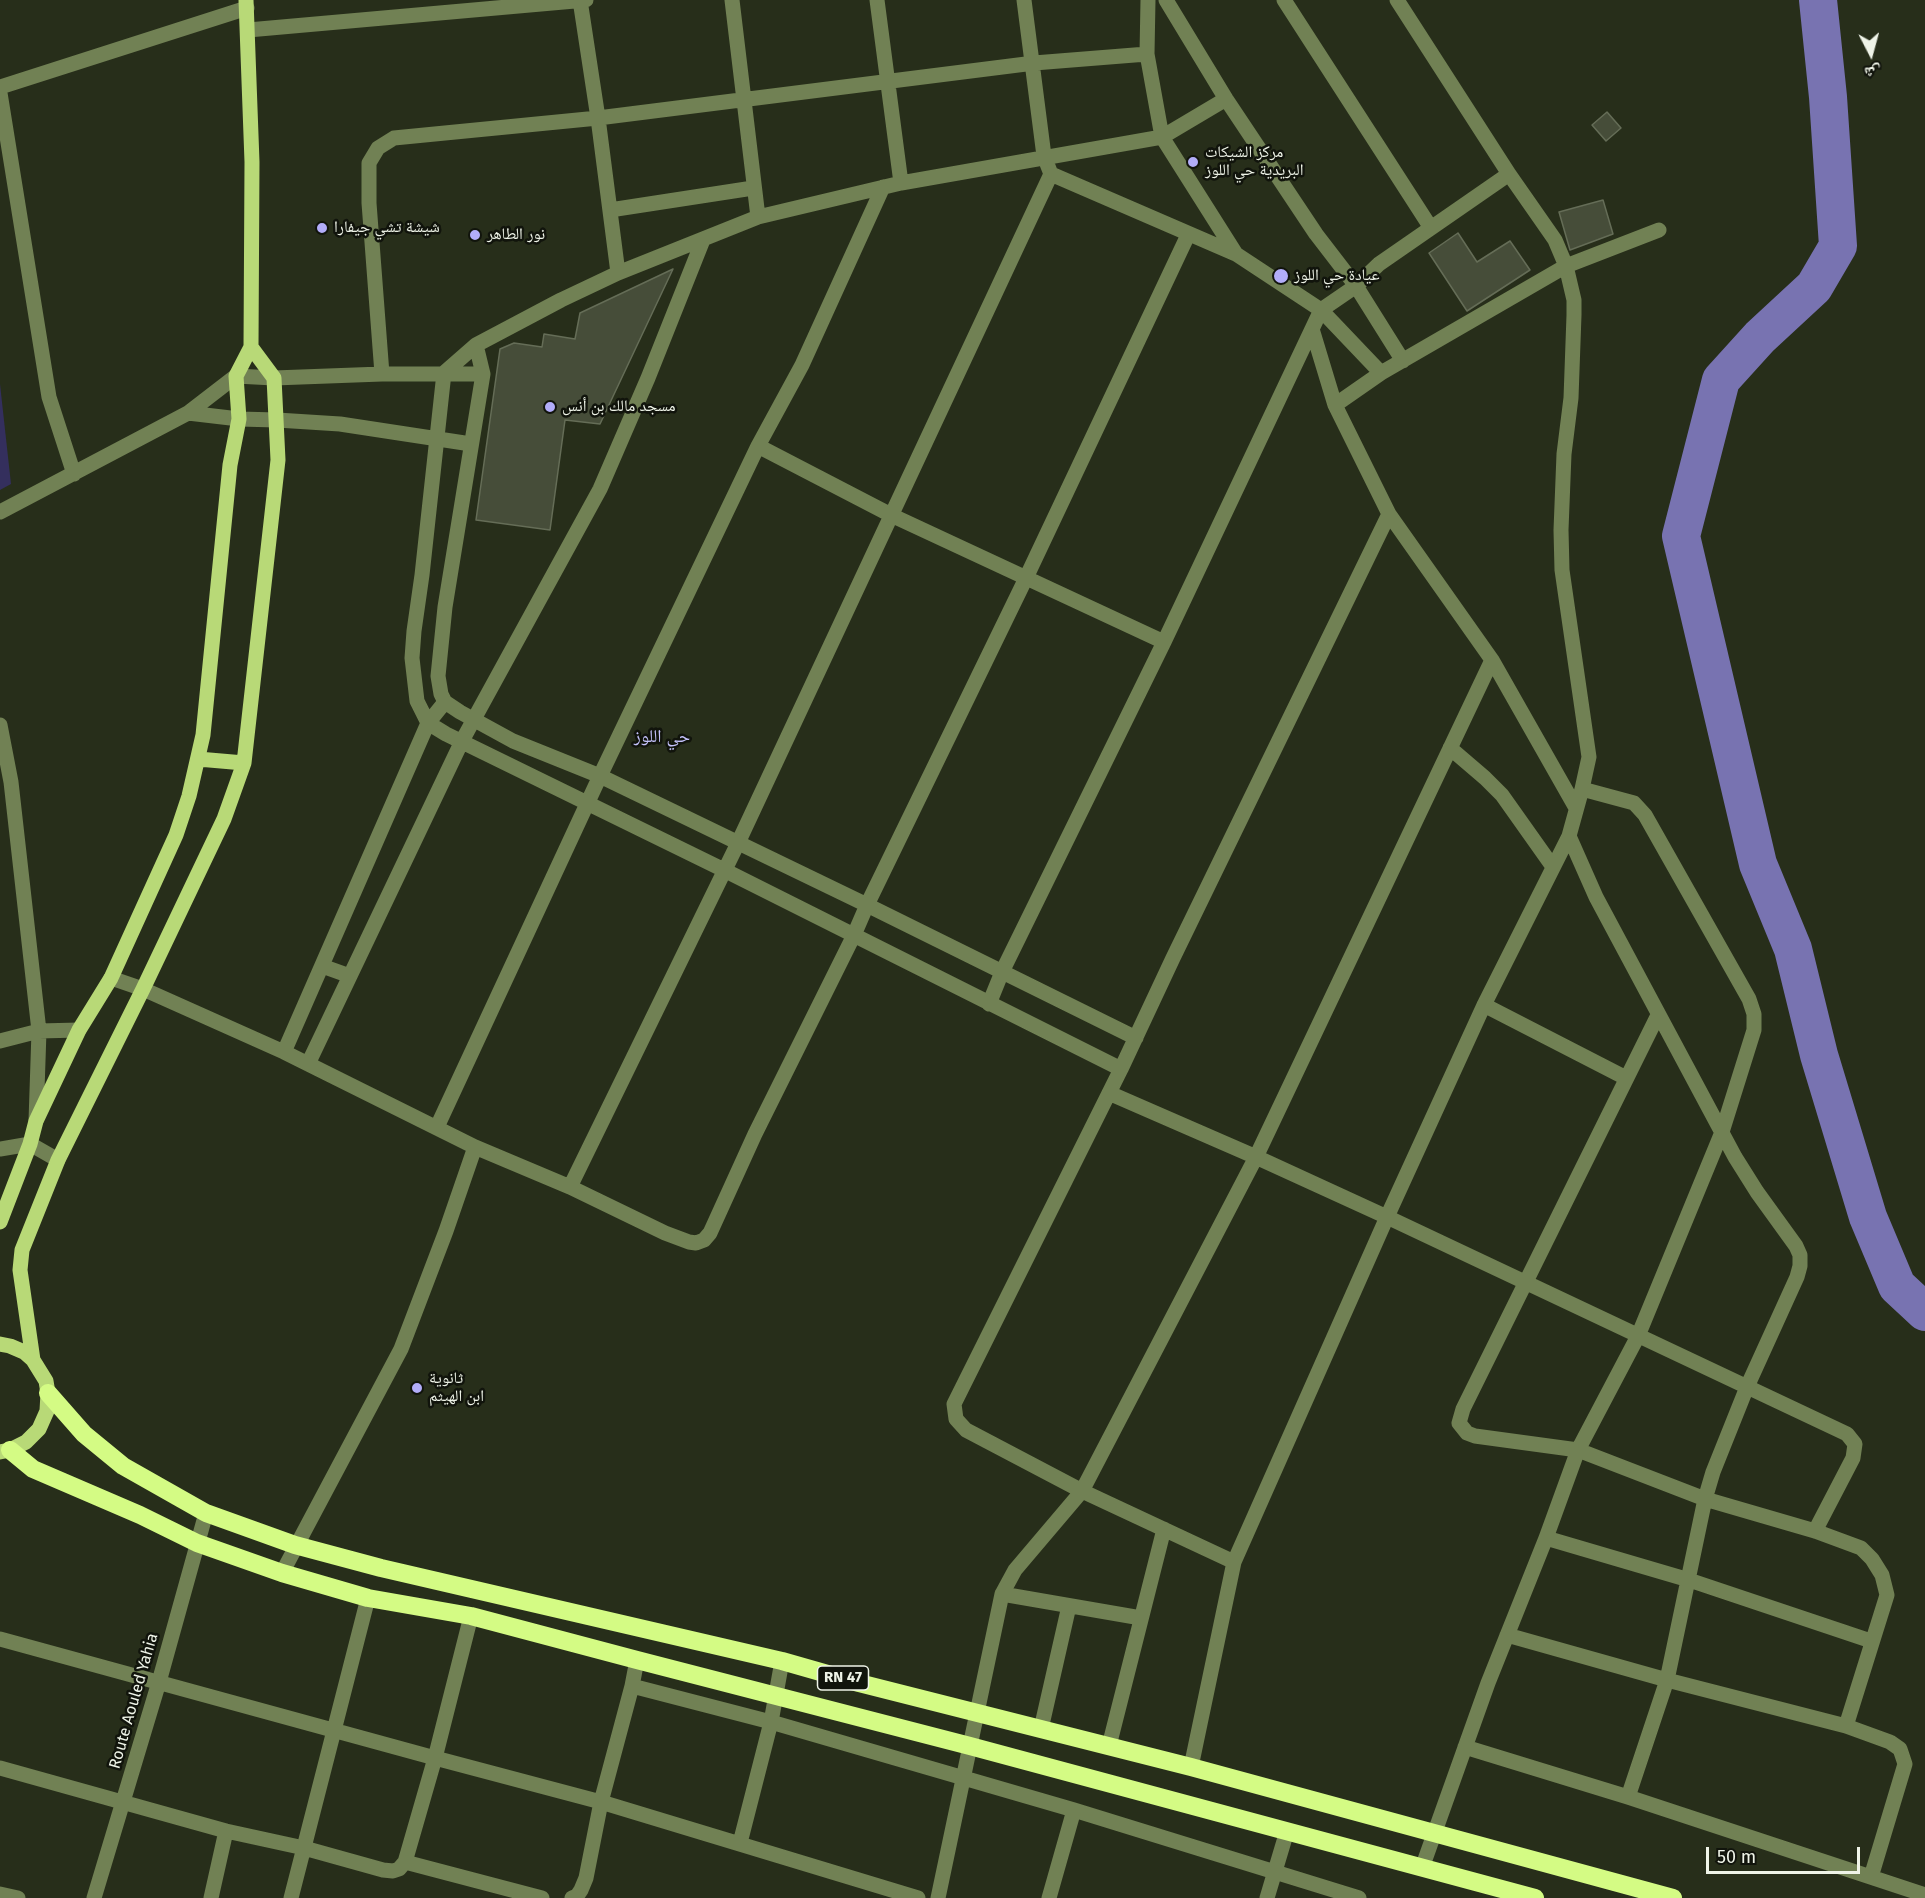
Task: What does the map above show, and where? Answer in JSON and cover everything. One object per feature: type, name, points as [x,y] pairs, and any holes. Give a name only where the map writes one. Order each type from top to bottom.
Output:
[{"type":"highway","name":"RN 47","points":[[48,1393],[84,1434],[123,1466],[206,1513],[295,1545],[381,1568],[782,1661],[859,1683],[1191,1767],[1673,1898]]},
{"type":"highway","name":"RN 47","points":[[5,1451],[33,1469],[140,1515],[197,1543],[282,1573],[368,1598],[471,1616],[1287,1831],[1422,1868],[1501,1894],[1535,1898]]},
{"type":"main road","points":[[0,1222],[4,1200],[30,1144],[36,1121],[80,1030],[111,978],[176,835],[189,796],[203,735],[231,465],[239,419],[236,376],[251,347],[252,162],[246,4]]},
{"type":"main road","points":[[33,1360],[20,1270],[22,1250],[58,1160],[224,819],[244,762],[249,735],[279,460],[274,378],[251,347]]},
{"type":"main road","points":[[198,759],[244,762]]},
{"type":"main road","points":[[0,1344],[24,1352],[33,1360],[43,1375],[48,1393],[47,1412],[39,1429],[26,1442],[5,1451]]},
{"type":"street","points":[[580,0],[618,273]]},
{"type":"street","points":[[248,30],[507,4],[586,0]]},
{"type":"street","points":[[732,0],[758,216]]},
{"type":"street","points":[[877,0],[901,183]]},
{"type":"street","points":[[1024,0],[1034,63],[1044,156],[1051,174],[1236,254],[1321,310],[1381,373]]},
{"type":"street","points":[[1148,0],[1147,54],[1162,137],[1236,254]]},
{"type":"street","points":[[1166,0],[1226,99],[1316,234],[1356,286],[1403,361]]},
{"type":"street","points":[[1284,0],[1431,228]]},
{"type":"street","points":[[1191,1767],[1234,1562],[1484,1005],[1569,836],[1589,757],[1562,570],[1564,454],[1574,350],[1574,300],[1566,266],[1555,240],[1509,174],[1397,0]]},
{"type":"street","points":[[0,87],[246,4]]},
{"type":"street","points":[[382,374],[368,182],[369,163],[378,148],[394,138],[598,118],[1034,63],[1147,54]]},
{"type":"street","points":[[0,93],[49,397],[74,474]]},
{"type":"street","points":[[1121,1069],[446,734],[428,723],[417,701],[412,658],[444,373],[476,345],[552,304],[618,273],[758,216],[901,183],[1162,137],[1226,99]]},
{"type":"street","points":[[570,1187],[738,843],[1051,174]]},
{"type":"street","points":[[989,1004],[1002,972],[1164,642],[1321,310],[1356,286],[1379,264],[1509,174]]},
{"type":"street","points":[[610,210],[753,188]]},
{"type":"street","points":[[436,1127],[587,803],[758,446],[802,365],[883,188]]},
{"type":"street","points":[[1335,405],[1381,373],[1566,266],[1659,230]]},
{"type":"street","points":[[111,978],[143,989],[284,1052],[475,1147],[570,1187],[680,1239],[696,1243],[704,1240],[710,1233],[755,1134],[855,935],[867,904],[1026,578],[1188,234]]},
{"type":"street","points":[[308,1064],[462,741],[600,489],[648,378],[703,240]]},
{"type":"street","points":[[1312,329],[1335,405],[1389,514],[1492,660],[1576,808]]},
{"type":"street","points":[[476,345],[483,374],[445,607],[438,676],[445,702],[513,741],[600,776],[867,904],[1136,1038]]},
{"type":"street","points":[[0,512],[188,413],[236,376],[274,378],[382,374],[483,374]]},
{"type":"street","points":[[188,413],[239,419],[340,424],[471,444]]},
{"type":"street","points":[[758,446],[891,515],[1164,642]]},
{"type":"street","points":[[1234,1562],[1082,1491],[966,1430],[956,1419],[954,1404],[1110,1093],[1173,958],[1389,514]]},
{"type":"street","points":[[938,1898],[1002,1594],[1015,1570],[1082,1491],[1256,1157],[1492,660]]},
{"type":"street","points":[[284,1052],[428,723],[445,702]]},
{"type":"street","points":[[0,725],[11,783],[39,1031],[36,1121]]},
{"type":"street","points":[[503,762],[513,741]]},
{"type":"street","points":[[1450,748],[1502,795],[1553,867]]},
{"type":"street","points":[[1422,1868],[1465,1747],[1578,1450],[1638,1336],[1722,1132],[1754,1030],[1754,1014],[1749,999],[1645,815],[1634,803],[1582,789]]},
{"type":"street","points":[[1569,836],[1596,897],[1735,1157],[1800,1255],[1797,1277],[1747,1387],[1713,1472],[1705,1498],[1667,1680],[1628,1797]]},
{"type":"street","points":[[322,966],[350,976]]},
{"type":"street","points":[[1484,1005],[1626,1078]]},
{"type":"street","points":[[1658,1015],[1463,1408],[1459,1423],[1467,1433],[1475,1436],[1578,1450],[1705,1498],[1815,1531],[1861,1548],[1872,1559],[1882,1575],[1887,1595],[1846,1726]]},
{"type":"street","points":[[0,1041],[39,1031],[80,1030]]},
{"type":"street","points":[[1110,1093],[1387,1217],[1847,1434],[1855,1444],[1853,1458],[1815,1531]]},
{"type":"street","points":[[0,1149],[30,1144],[58,1160]]},
{"type":"street","points":[[282,1573],[401,1349],[475,1147]]},
{"type":"street","name":"Route Aouled Yahia","points":[[94,1898],[159,1682],[206,1513]]},
{"type":"street","points":[[1109,1746],[1164,1529]]},
{"type":"street","points":[[1546,1539],[1689,1580],[1872,1641]]},
{"type":"street","points":[[1002,1594],[1141,1618]]},
{"type":"street","points":[[291,1898],[368,1598]]},
{"type":"street","points":[[1041,1729],[1069,1606]]},
{"type":"street","points":[[0,1768],[226,1831],[393,1871],[399,1869],[405,1862],[435,1758],[471,1616]]},
{"type":"street","points":[[1507,1635],[1667,1680],[1846,1726],[1890,1742],[1900,1749],[1905,1764],[1871,1877]]},
{"type":"street","points":[[0,1639],[601,1802],[918,1898]]},
{"type":"street","points":[[572,1898],[577,1896],[586,1878],[601,1802],[637,1660]]},
{"type":"street","points":[[740,1843],[771,1722],[782,1661]]},
{"type":"street","points":[[632,1686],[771,1722],[1074,1810],[1359,1898]]},
{"type":"street","points":[[1465,1747],[1628,1797],[1925,1895]]},
{"type":"street","points":[[1049,1898],[1074,1810]]},
{"type":"street","points":[[211,1898],[226,1831]]},
{"type":"street","points":[[1267,1898],[1287,1831]]},
{"type":"street","points":[[405,1862],[542,1898]]},
{"type":"street","points":[[0,1894],[18,1898]]},
{"type":"shaded area","points":[[0,384],[11,484],[0,490]]},
{"type":"building","points":[[1607,112],[1621,128],[1606,141],[1592,125]]},
{"type":"building","points":[[1603,200],[1613,234],[1570,250],[1559,212]]},
{"type":"building","points":[[1458,233],[1477,262],[1510,241],[1530,270],[1467,311],[1429,253]]},
{"type":"building","name":"مسجد مالك بن أنس","points":[[673,269],[600,424],[565,420],[550,530],[476,520],[500,349],[514,343],[542,347],[544,334],[575,339],[580,313]]},
{"type":"waterway","points":[[1818,0],[1828,97],[1838,246],[1814,287],[1760,337],[1721,380],[1681,536],[1758,864],[1793,949],[1819,1055],[1868,1217],[1897,1286],[1925,1312]]},
{"type":"place","name":"مركز الشيكات البريدية حي اللوز","points":[[1193,162]]},
{"type":"place","name":"شيشة تشي جيفارا","points":[[322,228]]},
{"type":"place","name":"نور الطاهر","points":[[475,235]]},
{"type":"place","name":"عيادة حي اللوز","points":[[1281,276]]},
{"type":"place","name":"مسجد مالك بن أنس","points":[[550,407]]},
{"type":"place","name":"ثانوية ابن الهيثم","points":[[417,1388]]},
{"type":"district","name":"حي اللوز","points":[[662,737]]}]
